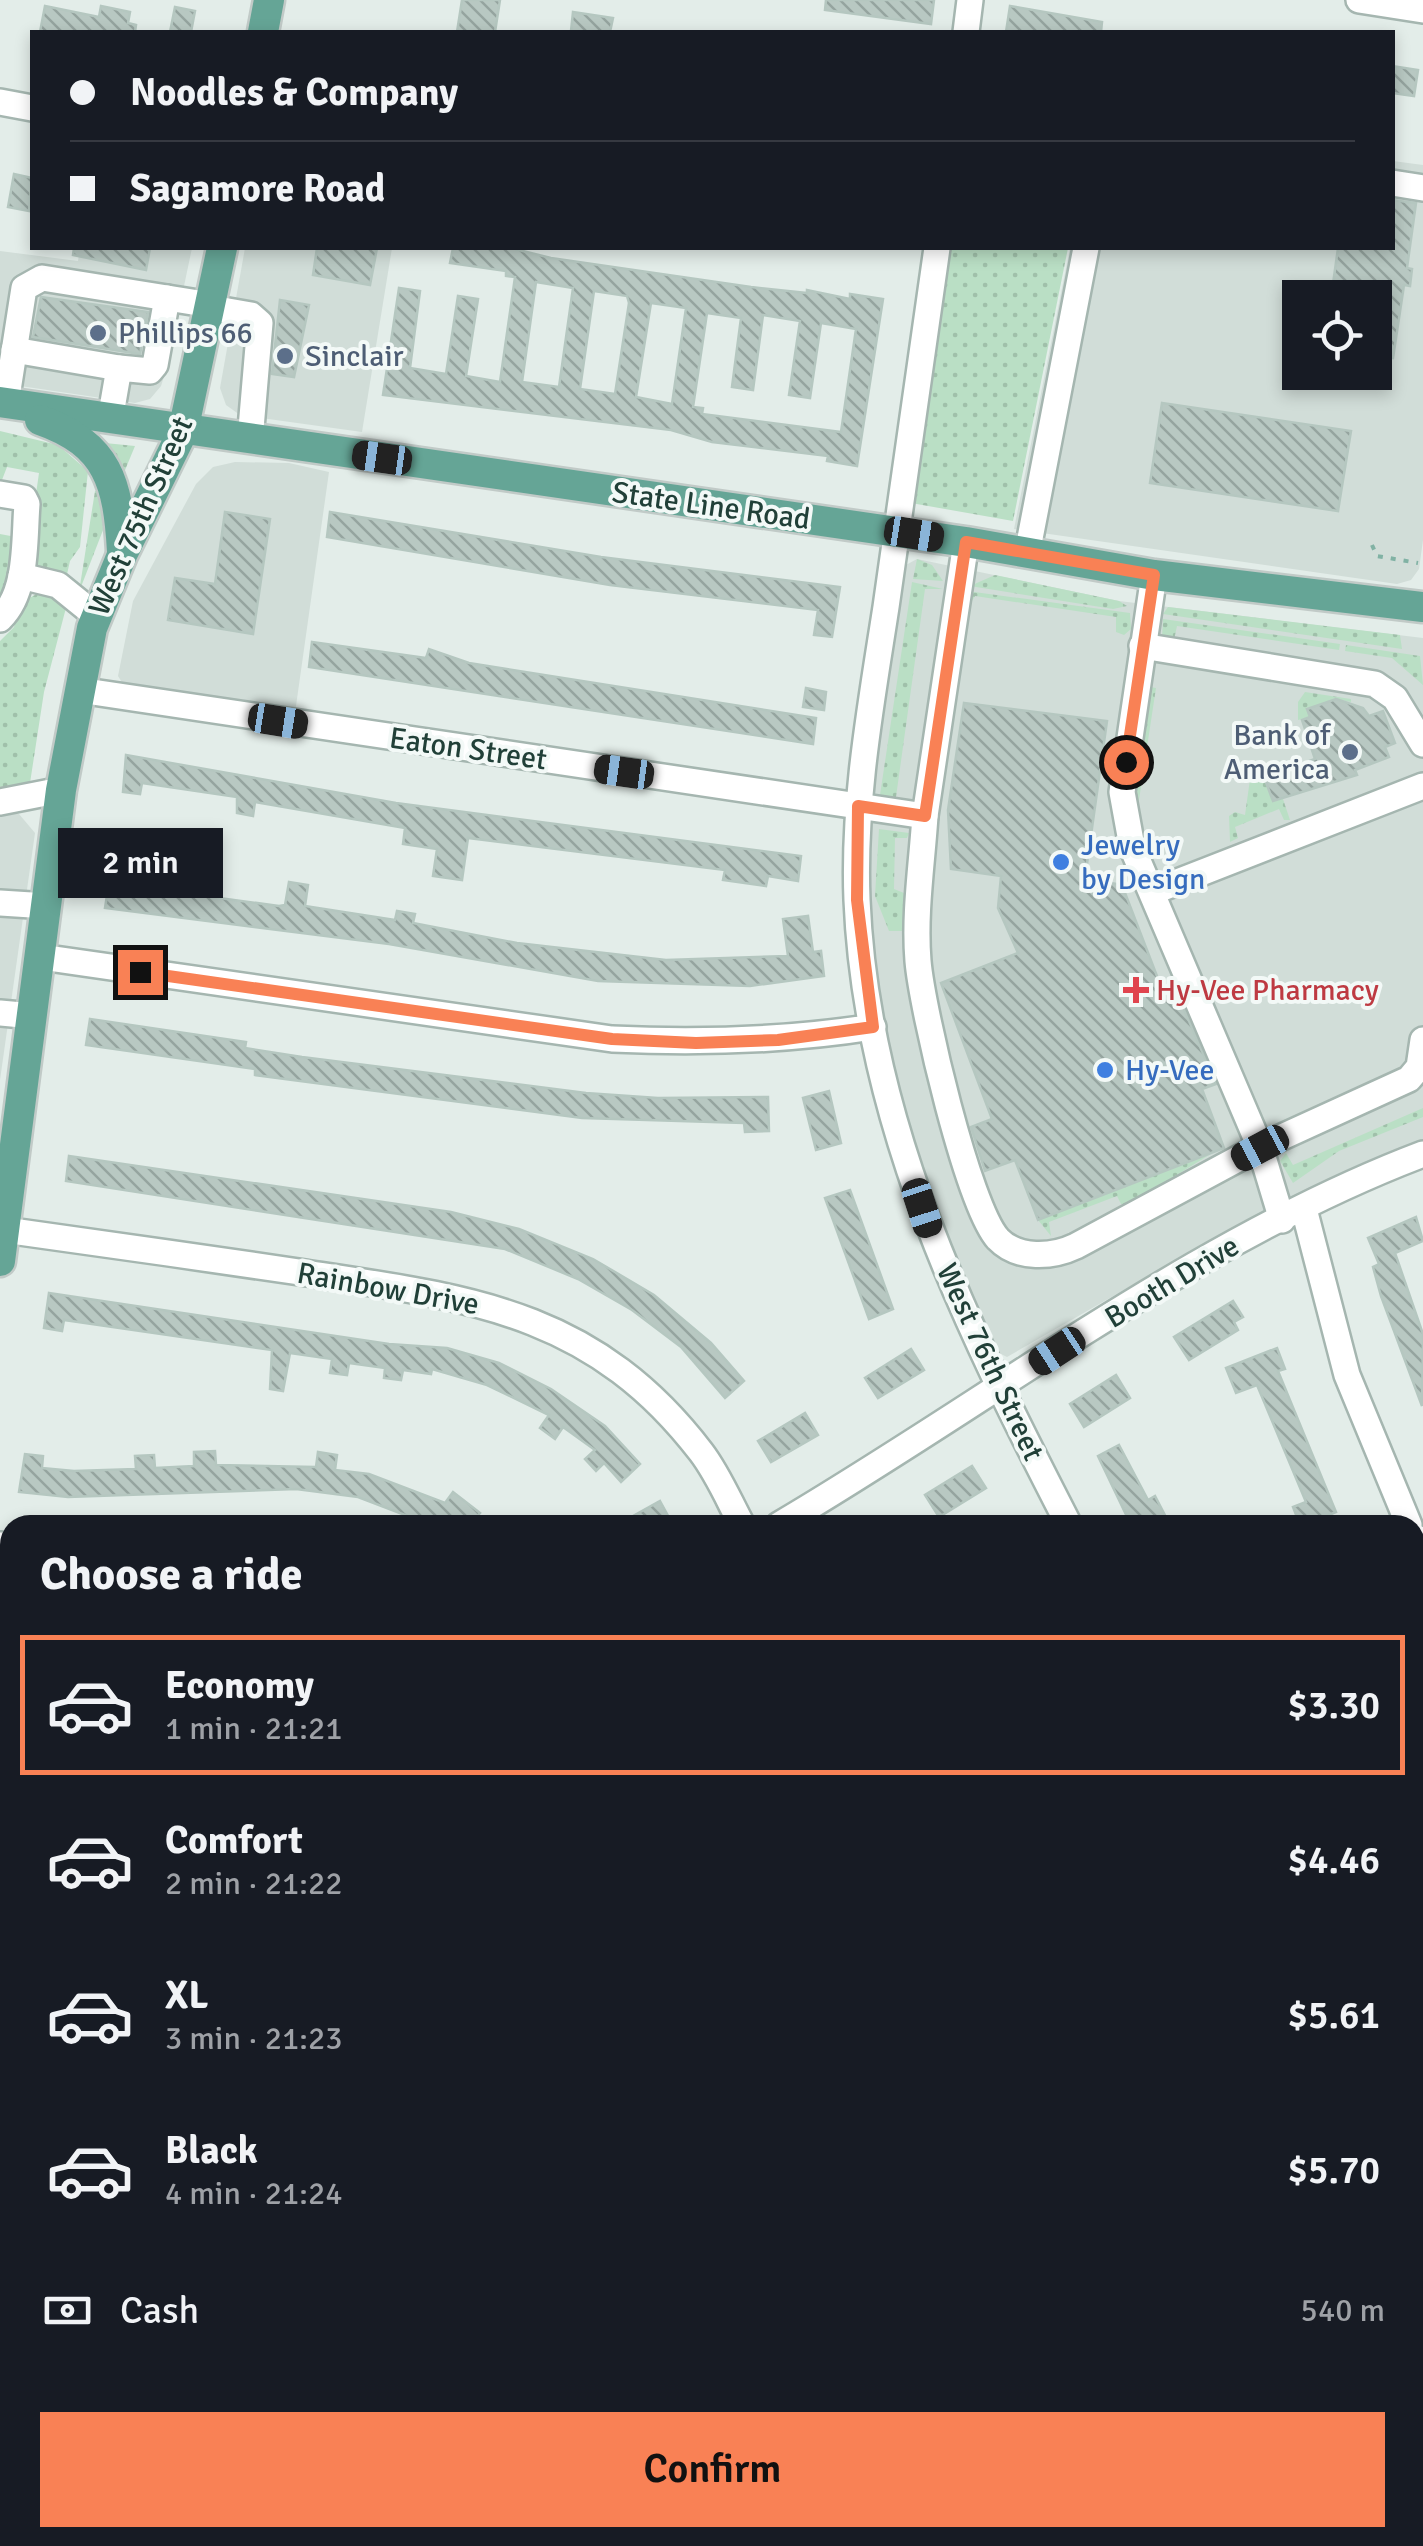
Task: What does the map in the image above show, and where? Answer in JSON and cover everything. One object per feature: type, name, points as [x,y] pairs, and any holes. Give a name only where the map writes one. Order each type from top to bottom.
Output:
[{"type":"main road","points":[[263,30],[269,0]]},
{"type":"main road","name":"West 75th Street","points":[[0,1261],[5,1230],[7,1152],[33,1016],[60,790],[94,615],[183,430],[222,250]]},
{"type":"main road","points":[[7,404],[79,437],[99,458],[118,501],[122,554]]},
{"type":"main road","name":"State Line Road","points":[[7,404],[966,542],[1154,575],[1423,607]]},
{"type":"street","points":[[966,30],[970,0]]},
{"type":"street","points":[[1359,0],[1423,10]]},
{"type":"street","points":[[0,102],[30,108]]},
{"type":"street","points":[[1395,184],[1423,188]]},
{"type":"street","name":"West 76th Street","points":[[932,250],[858,806],[857,900],[873,1027],[933,1240],[999,1389],[1064,1515]]},
{"type":"street","points":[[1027,554],[1086,250]]},
{"type":"street","points":[[7,404],[24,288],[42,278],[251,315],[260,323],[250,440]]},
{"type":"street","points":[[14,350],[150,372],[155,365],[166,298]]},
{"type":"street","points":[[110,420],[119,368]]},
{"type":"street","points":[[0,494],[24,498],[27,504],[15,598],[0,619]]},
{"type":"street","points":[[966,542],[925,816],[920,976],[955,1132],[991,1228],[1002,1242],[1048,1256],[1064,1252],[1260,1148],[1409,1078],[1419,1067],[1423,1040]]},
{"type":"street","points":[[1154,575],[1122,792],[1132,846],[1260,1148],[1293,1214],[1347,1374],[1406,1515]]},
{"type":"street","points":[[20,576],[58,584],[94,615]]},
{"type":"street","points":[[1142,646],[1368,681],[1396,698],[1423,744]]},
{"type":"street","name":"Eaton Street","points":[[78,690],[925,816]]},
{"type":"street","points":[[1152,892],[1423,786]]},
{"type":"street","points":[[0,802],[60,790]]},
{"type":"street","points":[[0,902],[47,906]]},
{"type":"street","points":[[41,957],[612,1039],[696,1043],[778,1040],[873,1027]]},
{"type":"street","points":[[0,1012],[33,1016]]},
{"type":"street","name":"Booth Drive","points":[[794,1515],[1293,1214],[1423,1154]]},
{"type":"street","name":"Rainbow Drive","points":[[5,1230],[454,1295],[531,1318],[621,1371],[666,1411],[704,1455],[737,1515]]},
{"type":"path","points":[[1372,545],[1376,556],[1418,563]]},
{"type":"shaded area","points":[[1395,161],[1423,165],[1423,540],[1419,569],[1411,580],[1397,584],[1014,529],[1070,250],[1395,250]]},
{"type":"shaded area","points":[[80,250],[192,250],[167,367],[161,386],[150,399],[135,403],[0,383],[0,251],[78,261]]},
{"type":"shaded area","points":[[245,250],[392,250],[362,432],[240,415],[226,405],[220,388]]},
{"type":"shaded area","points":[[235,462],[289,463],[329,472],[295,713],[123,684],[118,676],[133,601],[196,484],[213,467]]},
{"type":"shaded area","points":[[917,559],[1119,601],[1423,638],[1423,1142],[1230,1229],[1007,1357],[995,1351],[936,1217],[900,1095],[875,978],[869,860],[873,766],[904,566]]},
{"type":"shaded area","points":[[0,814],[19,814],[35,833],[0,1080]]},
{"type":"green space","points":[[947,250],[1068,250],[1013,521],[911,503]]},
{"type":"green space","points":[[0,431],[58,445],[88,471],[80,547],[70,561],[65,583],[37,573],[27,557],[39,473],[7,467],[0,485]]},
{"type":"green space","points":[[105,443],[135,446],[123,475]]},
{"type":"green space","points":[[103,489],[105,525],[79,592],[95,491]]},
{"type":"green space","points":[[0,534],[16,537],[8,590],[0,599]]},
{"type":"green space","points":[[917,559],[932,565],[943,581],[913,579]]},
{"type":"green space","points":[[995,575],[1119,601],[1127,606],[1113,609],[970,586]]},
{"type":"green space","points":[[912,582],[943,589],[925,589],[896,797],[911,802],[882,799],[880,795]]},
{"type":"green space","points":[[44,590],[67,604],[44,692],[30,783],[0,791],[0,641],[14,627],[20,603]]},
{"type":"green space","points":[[967,591],[1130,613],[1131,629],[1124,635],[1116,632],[1116,617],[975,596],[967,609]]},
{"type":"green space","points":[[1168,607],[1400,635],[1402,649],[1163,614]]},
{"type":"green space","points":[[1163,619],[1340,644],[1339,650],[1177,626],[1174,640],[1162,638]]},
{"type":"green space","points":[[1346,645],[1420,656],[1423,685],[1392,658],[1345,651]]},
{"type":"green space","points":[[1150,687],[1156,688],[1137,813],[1133,814]]},
{"type":"green space","points":[[1305,692],[1351,702],[1336,699],[1308,709],[1310,717],[1298,720],[1298,702]]},
{"type":"green space","points":[[1272,766],[1290,820],[1284,820],[1279,809],[1235,827],[1238,838],[1230,842],[1229,816],[1235,812],[1245,815],[1251,772]]},
{"type":"green space","points":[[879,829],[909,833],[907,838],[895,838],[894,889],[909,895],[904,931],[889,931],[875,896]]},
{"type":"green space","points":[[1423,1108],[1423,1117],[1339,1151],[1293,1183],[1280,1161],[1286,1153],[1293,1165]]},
{"type":"green space","points":[[1214,1152],[1128,1205],[1121,1204],[1117,1196],[1049,1222],[1051,1236],[1038,1220]]},
{"type":"building","points":[[462,0],[500,0],[495,30],[457,30]]},
{"type":"building","points":[[826,0],[934,0],[931,24],[825,10]]},
{"type":"building","points":[[45,6],[99,17],[101,6],[130,12],[128,23],[136,25],[135,30],[40,30]]},
{"type":"building","points":[[1010,6],[1102,22],[1101,30],[1006,30]]},
{"type":"building","points":[[175,7],[195,11],[191,30],[170,30]]},
{"type":"building","points":[[573,12],[613,18],[610,30],[571,30]]},
{"type":"building","points":[[1395,66],[1418,70],[1414,96],[1395,93]]},
{"type":"building","points":[[14,174],[30,178],[29,211],[8,207]]},
{"type":"building","points":[[1395,200],[1416,203],[1407,268],[1412,269],[1410,286],[1404,285],[1393,358],[1392,280],[1334,280],[1338,250],[1395,250]]},
{"type":"building","points":[[74,250],[150,250],[146,270],[73,255]]},
{"type":"building","points":[[317,250],[377,250],[370,285],[313,275]]},
{"type":"building","points":[[453,250],[519,250],[751,287],[883,299],[857,466],[827,461],[828,456],[712,442],[671,430],[383,395],[399,288],[420,291],[410,368],[446,374],[458,296],[478,299],[466,376],[500,382],[515,277],[506,276],[506,271],[450,263]],"holes":[[[536,282],[573,288],[559,387],[522,382]],[[594,291],[627,296],[629,303],[615,394],[580,389]],[[651,303],[686,308],[672,404],[636,397]],[[707,313],[741,318],[732,387],[753,390],[763,315],[800,321],[789,395],[810,398],[821,323],[856,329],[841,432],[702,414],[703,408],[693,407]]]},
{"type":"building","points":[[41,297],[148,312],[140,354],[33,337]]},
{"type":"building","points":[[280,300],[309,305],[294,377],[272,374]]},
{"type":"building","points":[[1162,403],[1351,431],[1338,511],[1150,483]]},
{"type":"building","points":[[225,512],[270,519],[253,634],[168,620],[175,578],[215,584]]},
{"type":"building","points":[[330,512],[601,557],[840,587],[832,637],[814,635],[818,610],[610,585],[327,537]]},
{"type":"building","points":[[312,642],[426,658],[429,649],[469,663],[816,718],[813,744],[309,667]]},
{"type":"building","points":[[806,688],[826,692],[824,710],[803,707]]},
{"type":"building","name":"Bank of America","points":[[1336,699],[1363,708],[1369,716],[1383,711],[1395,743],[1385,747],[1389,757],[1355,770],[1357,775],[1273,801],[1264,777],[1315,759],[1302,720],[1310,717],[1307,709]]},
{"type":"building","points":[[964,703],[1107,721],[1085,878],[1122,885],[1165,997],[1177,993],[1216,1084],[1202,1089],[1224,1148],[1038,1220],[1015,1160],[985,1171],[971,1127],[992,1119],[941,983],[1018,953],[998,908],[1001,876],[951,869],[948,810]]},
{"type":"building","points":[[126,755],[396,803],[801,856],[798,881],[768,876],[766,886],[723,880],[725,870],[468,838],[462,880],[433,876],[437,849],[403,844],[405,828],[255,802],[253,816],[237,813],[237,797],[142,783],[140,794],[123,792]]},
{"type":"building","points":[[289,882],[308,885],[305,906],[395,920],[397,911],[415,914],[413,923],[517,943],[666,960],[788,956],[783,919],[808,916],[813,952],[821,951],[824,976],[750,986],[598,981],[389,944],[105,908],[109,883],[279,906],[285,905]]},
{"type":"building","points":[[90,1019],[246,1042],[245,1048],[302,1057],[586,1093],[658,1098],[768,1097],[769,1131],[745,1132],[744,1123],[582,1118],[255,1075],[255,1069],[86,1045]]},
{"type":"building","points":[[829,1091],[841,1143],[816,1150],[803,1098]]},
{"type":"building","points":[[69,1156],[451,1212],[519,1229],[593,1259],[654,1295],[711,1343],[744,1381],[725,1398],[681,1347],[632,1310],[578,1279],[505,1249],[66,1181]]},
{"type":"building","points":[[850,1190],[893,1309],[869,1319],[825,1198]]},
{"type":"building","points":[[1416,1217],[1423,1241],[1395,1253],[1423,1334],[1422,1406],[1381,1296],[1373,1267],[1379,1264],[1368,1238]]},
{"type":"building","points":[[49,1293],[389,1344],[447,1348],[499,1363],[551,1389],[605,1426],[640,1464],[621,1482],[604,1463],[596,1471],[585,1459],[595,1450],[563,1427],[555,1439],[540,1428],[549,1415],[487,1385],[432,1369],[431,1374],[403,1370],[401,1380],[384,1378],[385,1368],[349,1363],[347,1375],[330,1373],[332,1359],[290,1353],[283,1391],[270,1389],[272,1350],[64,1320],[62,1331],[44,1328]]},
{"type":"building","points":[[1233,1301],[1243,1317],[1234,1322],[1238,1330],[1189,1360],[1174,1337]]},
{"type":"building","points":[[1277,1348],[1285,1369],[1278,1371],[1336,1512],[1296,1515],[1293,1507],[1306,1502],[1257,1385],[1236,1393],[1226,1368]]},
{"type":"building","points":[[911,1349],[924,1370],[878,1398],[865,1378]]},
{"type":"building","points":[[1116,1375],[1130,1398],[1084,1427],[1070,1404]]},
{"type":"building","points":[[805,1413],[818,1435],[771,1462],[758,1441]]},
{"type":"building","points":[[1119,1445],[1148,1500],[1155,1496],[1165,1515],[1126,1515],[1098,1456]]},
{"type":"building","points":[[215,1451],[216,1465],[316,1467],[318,1452],[337,1455],[335,1470],[369,1474],[445,1503],[453,1492],[480,1513],[405,1515],[358,1497],[296,1489],[68,1497],[19,1492],[25,1454],[43,1456],[42,1468],[74,1471],[136,1469],[135,1456],[154,1455],[155,1468],[194,1466],[194,1452]]},
{"type":"building","points":[[972,1466],[986,1488],[942,1515],[938,1515],[925,1495]]},
{"type":"building","points":[[660,1501],[668,1515],[635,1515]]},
{"type":"place","name":"Phillips 66","points":[[98,333]]},
{"type":"place","name":"Sinclair","points":[[285,356]]},
{"type":"place","name":"Bank of America","points":[[1350,752]]},
{"type":"place","name":"Jewelry by Design","points":[[1061,862]]},
{"type":"place","name":"Hy-Vee Pharmacy","points":[[1136,990]]},
{"type":"place","name":"Hy-Vee","points":[[1105,1070]]},
{"type":"route","points":[[140,972],[612,1039],[696,1043],[778,1040],[873,1027],[857,900],[858,806],[925,816],[966,542],[1154,575],[1126,762]]}]
